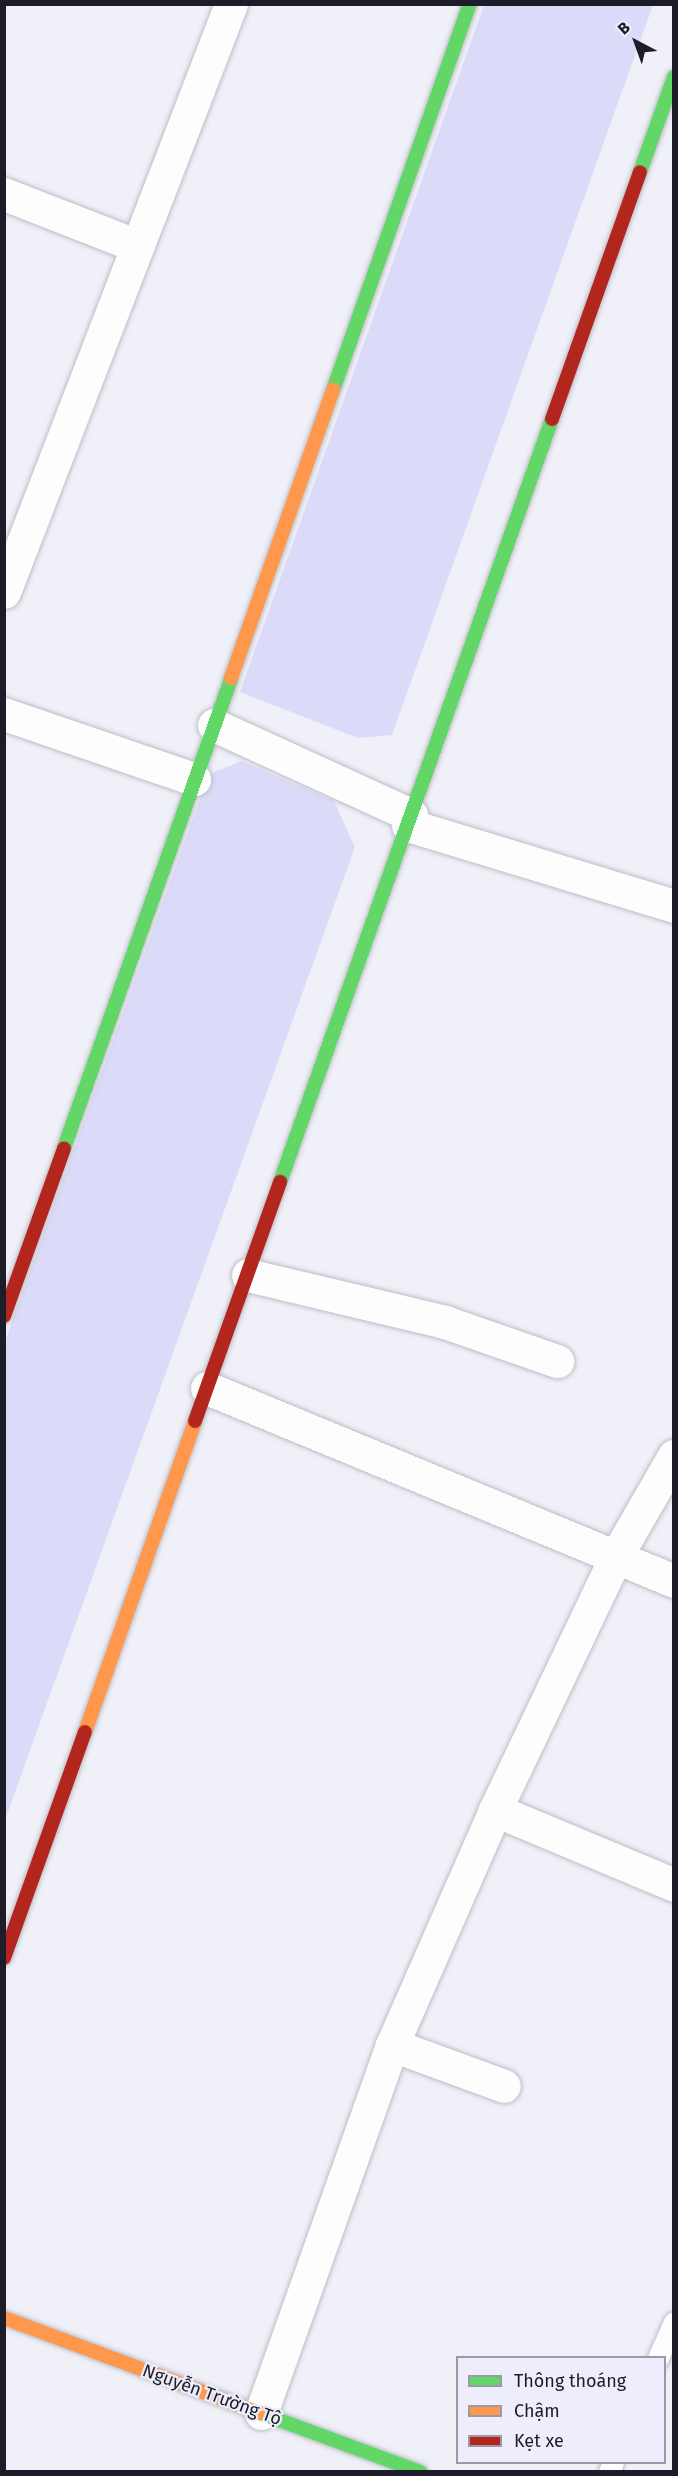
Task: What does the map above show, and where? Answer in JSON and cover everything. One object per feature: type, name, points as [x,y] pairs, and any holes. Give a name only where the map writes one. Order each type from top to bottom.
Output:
[{"type":"street","points":[[4,592],[135,245],[231,4]]},
{"type":"street","points":[[7,1300],[470,4]]},
{"type":"street","points":[[4,1958],[674,77]]},
{"type":"street","points":[[4,194],[135,245]]},
{"type":"street","points":[[4,714],[194,779]]},
{"type":"street","points":[[214,725],[409,820],[674,906]]},
{"type":"street","points":[[248,1275],[445,1322],[557,1361]]},
{"type":"street","points":[[207,1388],[674,1581]]},
{"type":"street","points":[[261,2413],[392,2045],[495,1810],[615,1558],[674,1456]]},
{"type":"street","points":[[495,1810],[674,1885]]},
{"type":"street","points":[[392,2045],[504,2086]]},
{"type":"street","name":"Nguyễn Trường Tộ","points":[[4,2318],[420,2472]]},
{"type":"lane","points":[[659,2356],[674,2322]]},
{"type":"shaded area","points":[[484,5],[653,5],[392,735],[358,738],[240,692]]},
{"type":"shaded area","points":[[242,761],[334,801],[355,847],[5,1820],[4,1344],[209,774]]},
{"type":"traffic: fast","points":[[333,390],[470,4]]},
{"type":"traffic: fast","points":[[640,172],[674,77]]},
{"type":"traffic: fast","points":[[280,1182],[552,419]]},
{"type":"traffic: fast","points":[[64,1148],[231,678]]},
{"type":"traffic: fast","points":[[260,2413],[420,2472]]},
{"type":"traffic: slow","points":[[231,678],[333,390]]},
{"type":"traffic: slow","points":[[85,1732],[195,1421]]},
{"type":"traffic: slow","points":[[4,2318],[260,2413]]},
{"type":"traffic: jam","points":[[552,419],[640,172]]},
{"type":"traffic: jam","points":[[4,1316],[64,1148]]},
{"type":"traffic: jam","points":[[195,1421],[280,1182]]},
{"type":"traffic: jam","points":[[4,1958],[85,1732]]}]
